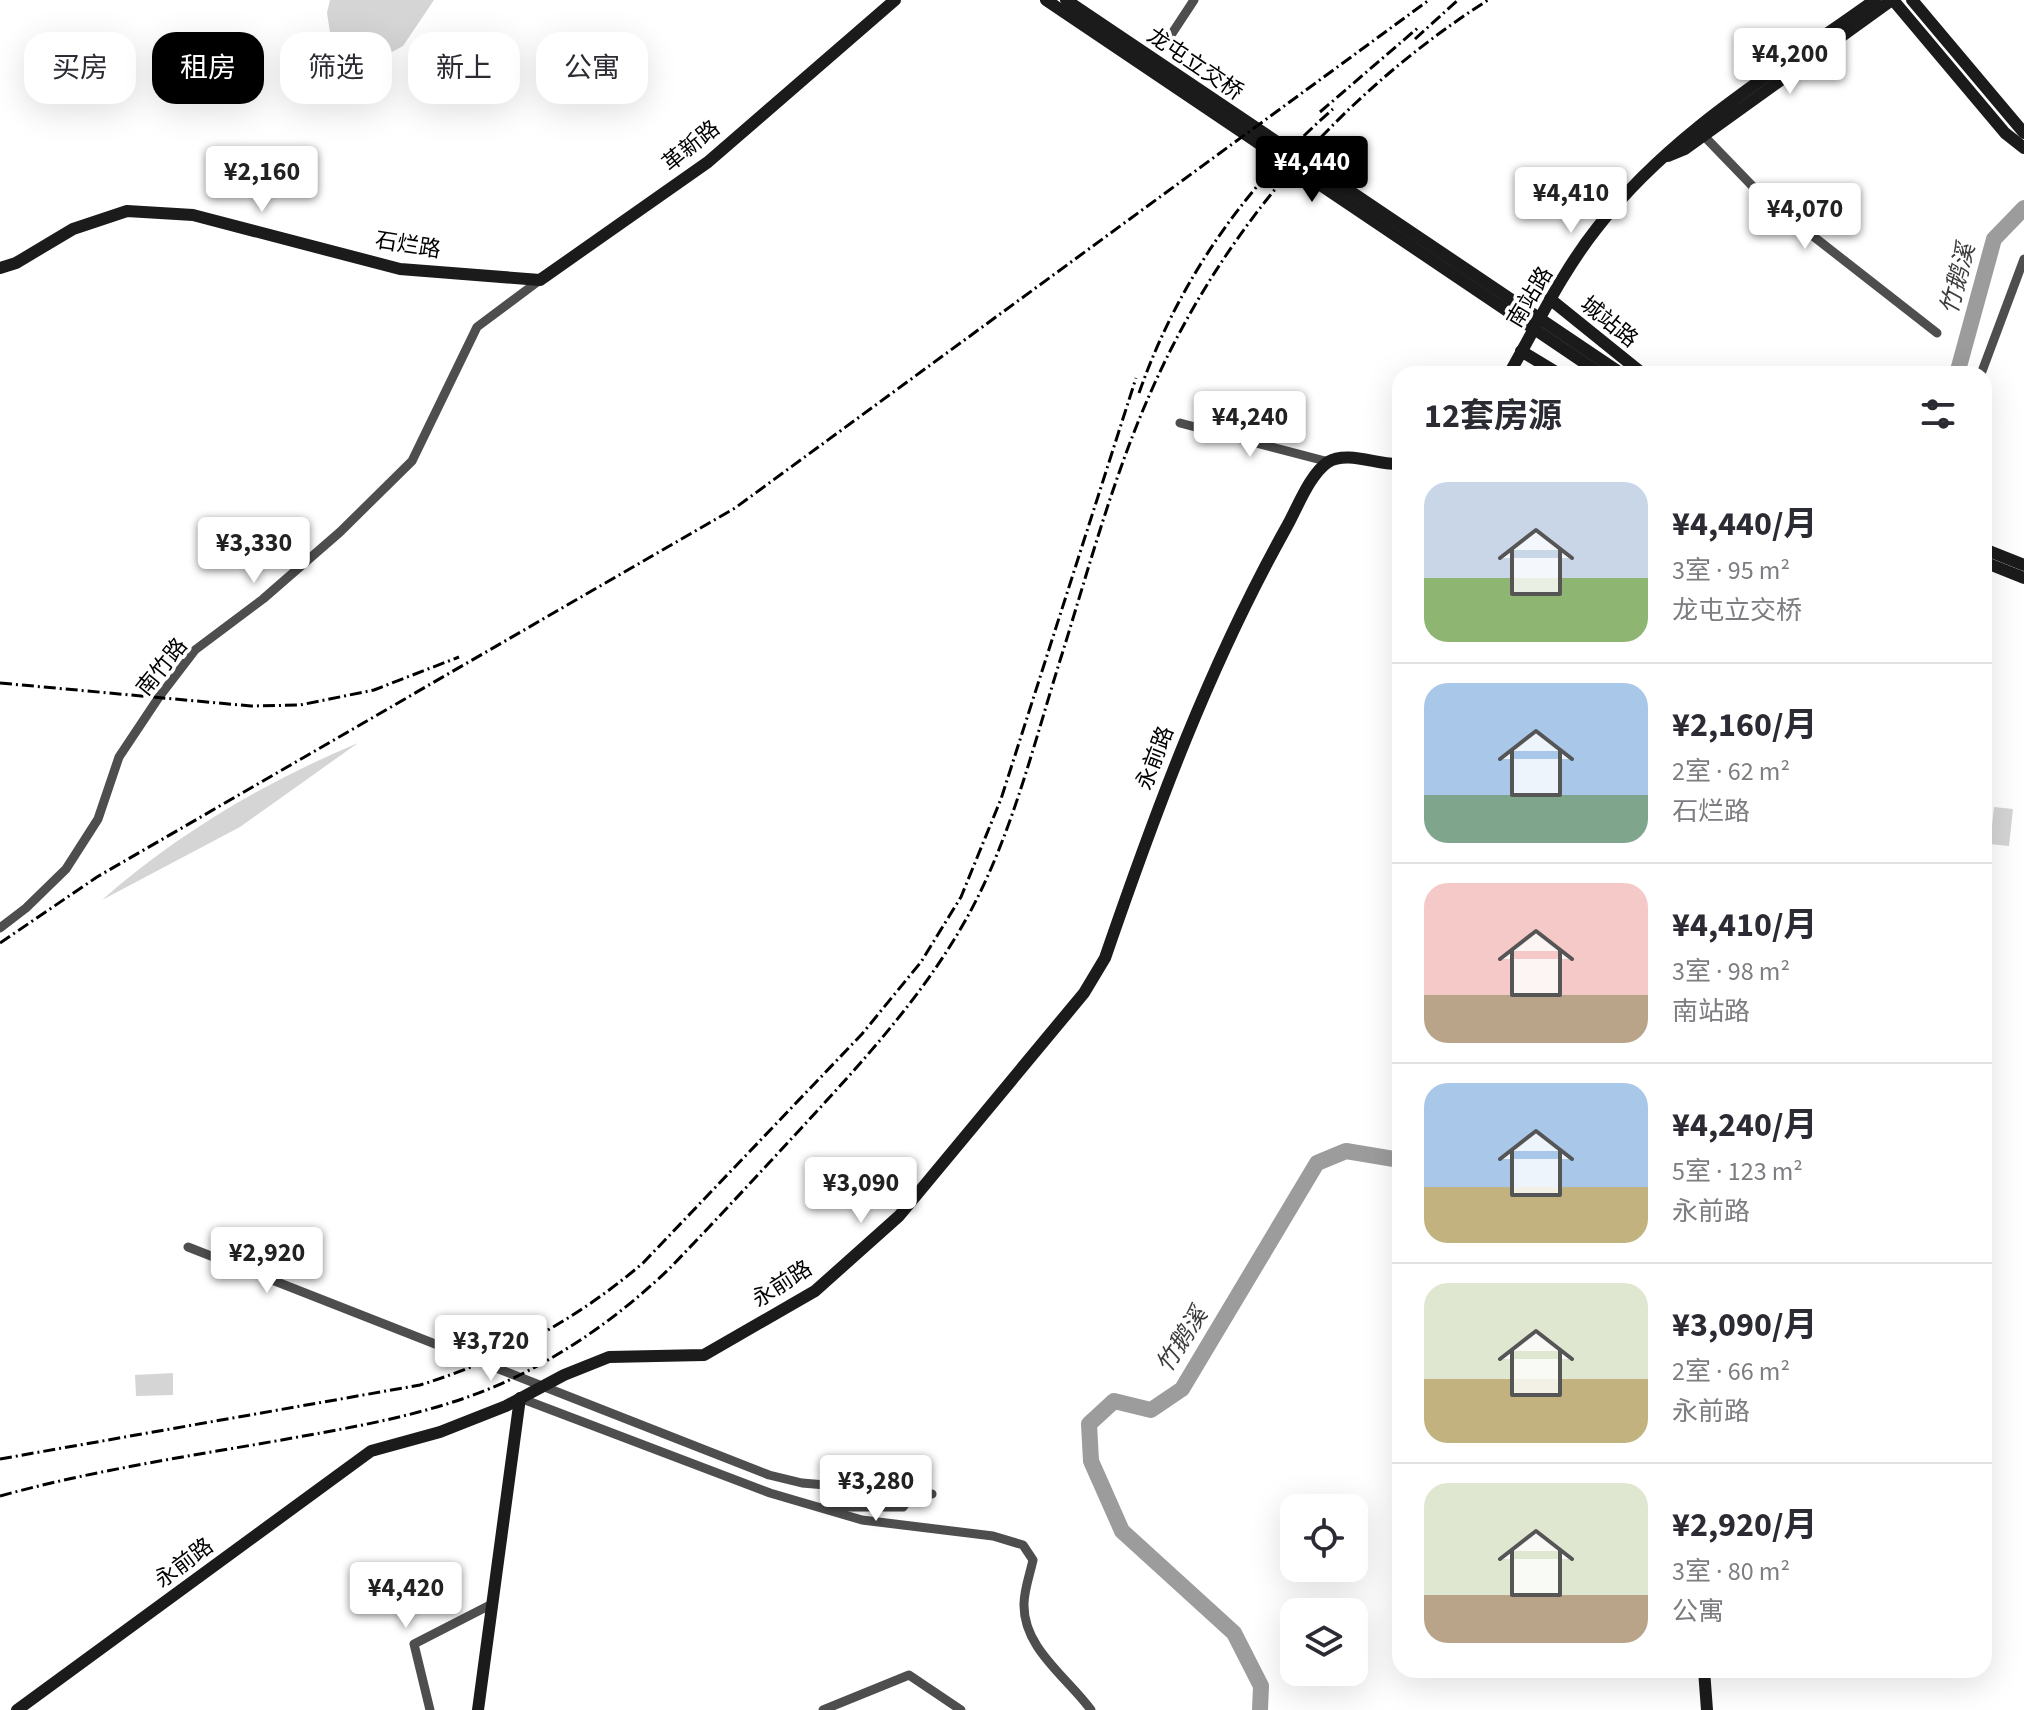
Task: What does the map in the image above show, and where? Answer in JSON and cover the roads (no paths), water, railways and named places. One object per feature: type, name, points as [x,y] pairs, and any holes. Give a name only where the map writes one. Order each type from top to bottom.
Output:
[{"type":"street","name":"革新路","points":[[540,280],[708,162],[895,0]]},
{"type":"street","name":"龙屯立交桥","points":[[1046,0],[1589,366]]},
{"type":"street","name":"龙屯立交桥","points":[[1066,0],[1610,366]]},
{"type":"street","points":[[1171,35],[1194,0]]},
{"type":"street","name":"南站路","points":[[1521,351],[1550,299],[1597,228],[1679,141],[1875,0]]},
{"type":"street","points":[[1892,0],[2005,133],[2024,148]]},
{"type":"street","name":"南站路","points":[[1668,156],[1704,136],[1892,0]]},
{"type":"street","points":[[1912,0],[2024,133]]},
{"type":"street","points":[[1704,136],[1763,197],[1937,333]]},
{"type":"street","name":"石烂路","points":[[0,268],[16,263],[73,229],[127,211],[193,215],[400,269],[540,280]]},
{"type":"street","points":[[1984,366],[2024,259]]},
{"type":"street","name":"南竹路","points":[[0,928],[26,908],[66,869],[98,819],[119,757],[195,650],[263,599],[340,532],[412,461],[477,327],[540,280]]},
{"type":"street","name":"城站路","points":[[1550,299],[1633,366]]},
{"type":"street","points":[[1513,366],[1521,351],[1546,366]]},
{"type":"street","points":[[1180,423],[1329,462],[1347,458],[1392,463]]},
{"type":"street","name":"永前路","points":[[17,1710],[371,1451],[440,1432],[609,1357],[704,1355],[815,1291],[899,1216],[1084,993],[1105,958],[1202,694],[1244,603],[1310,484],[1329,462]]},
{"type":"street","points":[[1992,552],[2024,565]]},
{"type":"street","points":[[1992,565],[2024,578]]},
{"type":"street","points":[[188,1247],[769,1475],[802,1483],[932,1494]]},
{"type":"street","points":[[478,1710],[520,1398],[816,1507],[862,1520],[993,1536],[1023,1545],[1033,1560],[1024,1604],[1028,1631],[1034,1645],[1091,1710]]},
{"type":"street","points":[[816,1507],[903,1507],[914,1492]]},
{"type":"street","points":[[430,1710],[414,1644],[492,1604]]},
{"type":"street","points":[[823,1710],[909,1675],[961,1710]]},
{"type":"street","points":[[1705,1678],[1707,1710]]},
{"type":"waterway","name":"竹鹅溪","points":[[1959,366],[1994,239],[2024,208]]},
{"type":"waterway","name":"竹鹅溪","points":[[1260,1710],[1261,1686],[1234,1633],[1122,1531],[1091,1461],[1089,1424],[1114,1401],[1151,1410],[1182,1389],[1317,1163],[1346,1151],[1392,1159]]},
{"type":"railway","points":[[0,943],[97,877],[735,508],[1429,0]]},
{"type":"railway","points":[[1415,39],[1458,0]]},
{"type":"railway","points":[[0,1496],[107,1471],[370,1423],[453,1402],[505,1382],[571,1346],[632,1302],[670,1268],[880,1040],[936,967],[969,914],[1011,818],[1104,518],[1139,419],[1182,329],[1215,273],[1251,219],[1336,122],[1434,37],[1488,0]]},
{"type":"railway","points":[[1320,112],[1420,26]]},
{"type":"railway","points":[[1139,393],[1173,313],[1217,239],[1271,171],[1333,109]]},
{"type":"railway","points":[[0,1459],[420,1385],[481,1363],[538,1336],[618,1284],[643,1263],[862,1034],[921,962],[961,897],[1001,799],[1136,378]]},
{"type":"railway","points":[[0,683],[251,706],[300,705],[374,690],[459,657]]}]
